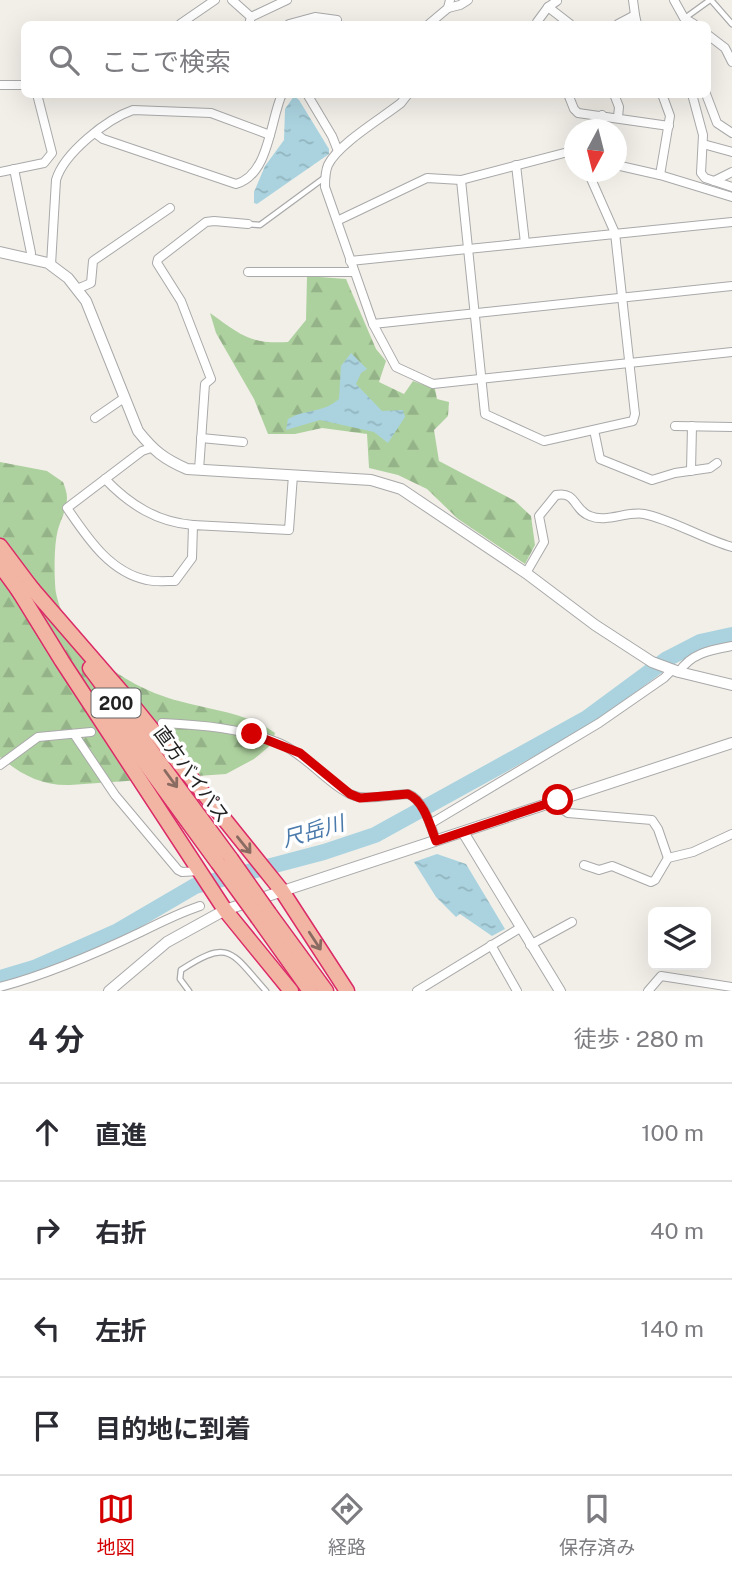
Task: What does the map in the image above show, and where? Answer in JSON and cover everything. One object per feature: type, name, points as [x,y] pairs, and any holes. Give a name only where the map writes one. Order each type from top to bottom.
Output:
[{"type":"highway","name":"直方バイパス","points":[[0,546],[23,586],[263,915],[326,991]]},
{"type":"highway","name":"直方バイパス","points":[[0,565],[23,586]]},
{"type":"highway","points":[[23,586],[62,661],[225,910],[291,991]]},
{"type":"highway","points":[[23,586],[126,697],[282,891],[347,991]]},
{"type":"highway","name":"直方バイパス","points":[[263,915],[310,991]]},
{"type":"street","points":[[184,21],[215,0]]},
{"type":"street","points":[[232,0],[250,21],[287,0]]},
{"type":"street","points":[[432,21],[449,4],[460,5],[468,0]]},
{"type":"street","points":[[633,0],[636,21]]},
{"type":"street","points":[[674,0],[682,21]]},
{"type":"street","points":[[538,21],[548,7],[557,1]]},
{"type":"street","points":[[548,7],[566,21]]},
{"type":"street","points":[[624,21],[635,15]]},
{"type":"street","points":[[300,21],[315,17],[336,21]]},
{"type":"street","points":[[711,37],[725,48],[732,62]]},
{"type":"street","points":[[0,85],[21,85]]},
{"type":"street","points":[[0,172],[44,163],[52,153],[38,98]]},
{"type":"street","points":[[95,133],[236,184],[246,181],[263,157],[280,98]]},
{"type":"street","points":[[309,98],[338,151]]},
{"type":"street","points":[[405,98],[338,151],[327,166],[325,178],[325,187],[339,220],[350,261],[373,324],[396,367],[433,384],[732,352]]},
{"type":"street","points":[[570,98],[578,113],[669,125]]},
{"type":"street","points":[[616,98],[619,107],[618,117]]},
{"type":"street","points":[[660,175],[670,116],[663,98]]},
{"type":"street","points":[[693,98],[703,135],[701,173],[732,187]]},
{"type":"street","points":[[708,98],[717,123],[732,133]]},
{"type":"street","points":[[51,265],[59,169],[95,133],[122,114],[133,110],[211,113],[270,135]]},
{"type":"street","points":[[602,115],[602,119]]},
{"type":"street","points":[[703,144],[732,152]]},
{"type":"street","points":[[339,220],[427,178],[460,180],[564,153]]},
{"type":"street","points":[[516,165],[525,243]]},
{"type":"street","points":[[627,167],[732,197]]},
{"type":"street","points":[[14,169],[30,259]]},
{"type":"street","points":[[714,181],[732,172]]},
{"type":"street","points":[[460,180],[485,414],[544,441],[633,421],[635,414],[615,233],[592,182]]},
{"type":"street","points":[[77,289],[91,283],[93,261],[170,208]]},
{"type":"street","points":[[199,470],[205,384],[211,379],[181,301],[157,262],[206,222],[248,224]]},
{"type":"street","points":[[350,261],[732,222]]},
{"type":"street","points":[[0,251],[51,265],[77,289],[86,301],[138,431],[165,460],[187,469],[371,480],[401,489],[652,662],[732,685]]},
{"type":"street","points":[[248,272],[354,272]]},
{"type":"street","points":[[373,324],[732,286]]},
{"type":"street","points":[[94,418],[124,398]]},
{"type":"street","points":[[675,426],[732,428]]},
{"type":"street","points":[[691,471],[692,426]]},
{"type":"street","points":[[594,430],[600,459],[652,480],[710,468],[717,463]]},
{"type":"street","points":[[201,438],[243,442]]},
{"type":"street","points":[[151,448],[142,451],[67,508],[96,549],[127,572],[147,580],[175,581],[192,558],[193,525]]},
{"type":"street","points":[[105,479],[123,498],[152,516],[176,524],[289,530],[293,475]]},
{"type":"street","points":[[526,573],[544,542],[539,516],[556,495],[570,496],[582,513],[594,518],[645,514],[732,547]]},
{"type":"street","points":[[430,824],[599,723],[687,661],[708,651],[732,646]]},
{"type":"street","points":[[162,723],[226,729],[279,743],[300,753],[350,794],[360,798],[408,794],[413,796],[430,824],[436,841]]},
{"type":"street","points":[[0,765],[38,737],[92,732]]},
{"type":"street","points":[[74,734],[115,795],[178,870],[200,871]]},
{"type":"street","points":[[109,991],[167,942],[225,910],[732,743]]},
{"type":"street","points":[[558,800],[562,809],[568,813],[652,820],[668,858]]},
{"type":"street","points":[[463,832],[559,991]]},
{"type":"street","points":[[584,866],[599,870],[612,866],[651,882],[655,880],[668,858],[692,852],[732,834]]},
{"type":"street","points":[[0,987],[41,976],[174,915],[200,906]]},
{"type":"street","points":[[530,945],[571,921]]},
{"type":"street","points":[[417,991],[520,928]]},
{"type":"street","points":[[491,945],[514,990]]},
{"type":"street","points":[[648,991],[661,976],[706,987],[732,987]]},
{"type":"lane","points":[[682,21],[711,0],[732,24]]},
{"type":"lane","points":[[248,224],[260,225],[325,178]]},
{"type":"lane","points":[[189,991],[180,979],[181,970],[205,955],[221,951],[235,957],[265,991]]},
{"type":"green space","points":[[307,276],[346,279],[376,349],[386,361],[379,382],[404,394],[413,381],[435,389],[437,399],[449,402],[448,416],[434,430],[439,461],[515,501],[531,516],[535,545],[525,564],[458,519],[427,489],[398,475],[369,468],[367,434],[322,428],[295,434],[268,434],[254,399],[216,333],[210,313],[254,340],[288,342],[306,320]]},
{"type":"green space","points":[[0,462],[47,471],[63,482],[67,498],[56,540],[56,593],[62,613],[86,647],[121,675],[160,695],[241,716],[264,726],[275,733],[272,744],[254,759],[226,774],[70,785],[51,784],[33,778],[0,757]]},
{"type":"water","points":[[293,98],[299,100],[329,149],[329,154],[257,204],[254,203],[254,192],[265,166],[284,140],[285,109]]},
{"type":"water","points":[[351,353],[367,369],[361,373],[356,384],[382,411],[403,410],[405,417],[388,443],[374,432],[320,420],[286,430],[288,419],[326,407],[339,399],[341,366]]},
{"type":"water","points":[[437,854],[466,864],[505,929],[492,936],[460,914],[456,917],[436,897],[414,862]]},
{"type":"waterway","name":"尺岳川","points":[[0,978],[34,968],[118,931],[195,886],[324,852],[375,835],[587,718],[667,659],[700,642],[732,635]]},
{"type":"route","points":[[252,734],[300,753],[350,794],[360,798],[408,794],[413,796],[428,817],[436,841],[558,800]]}]
